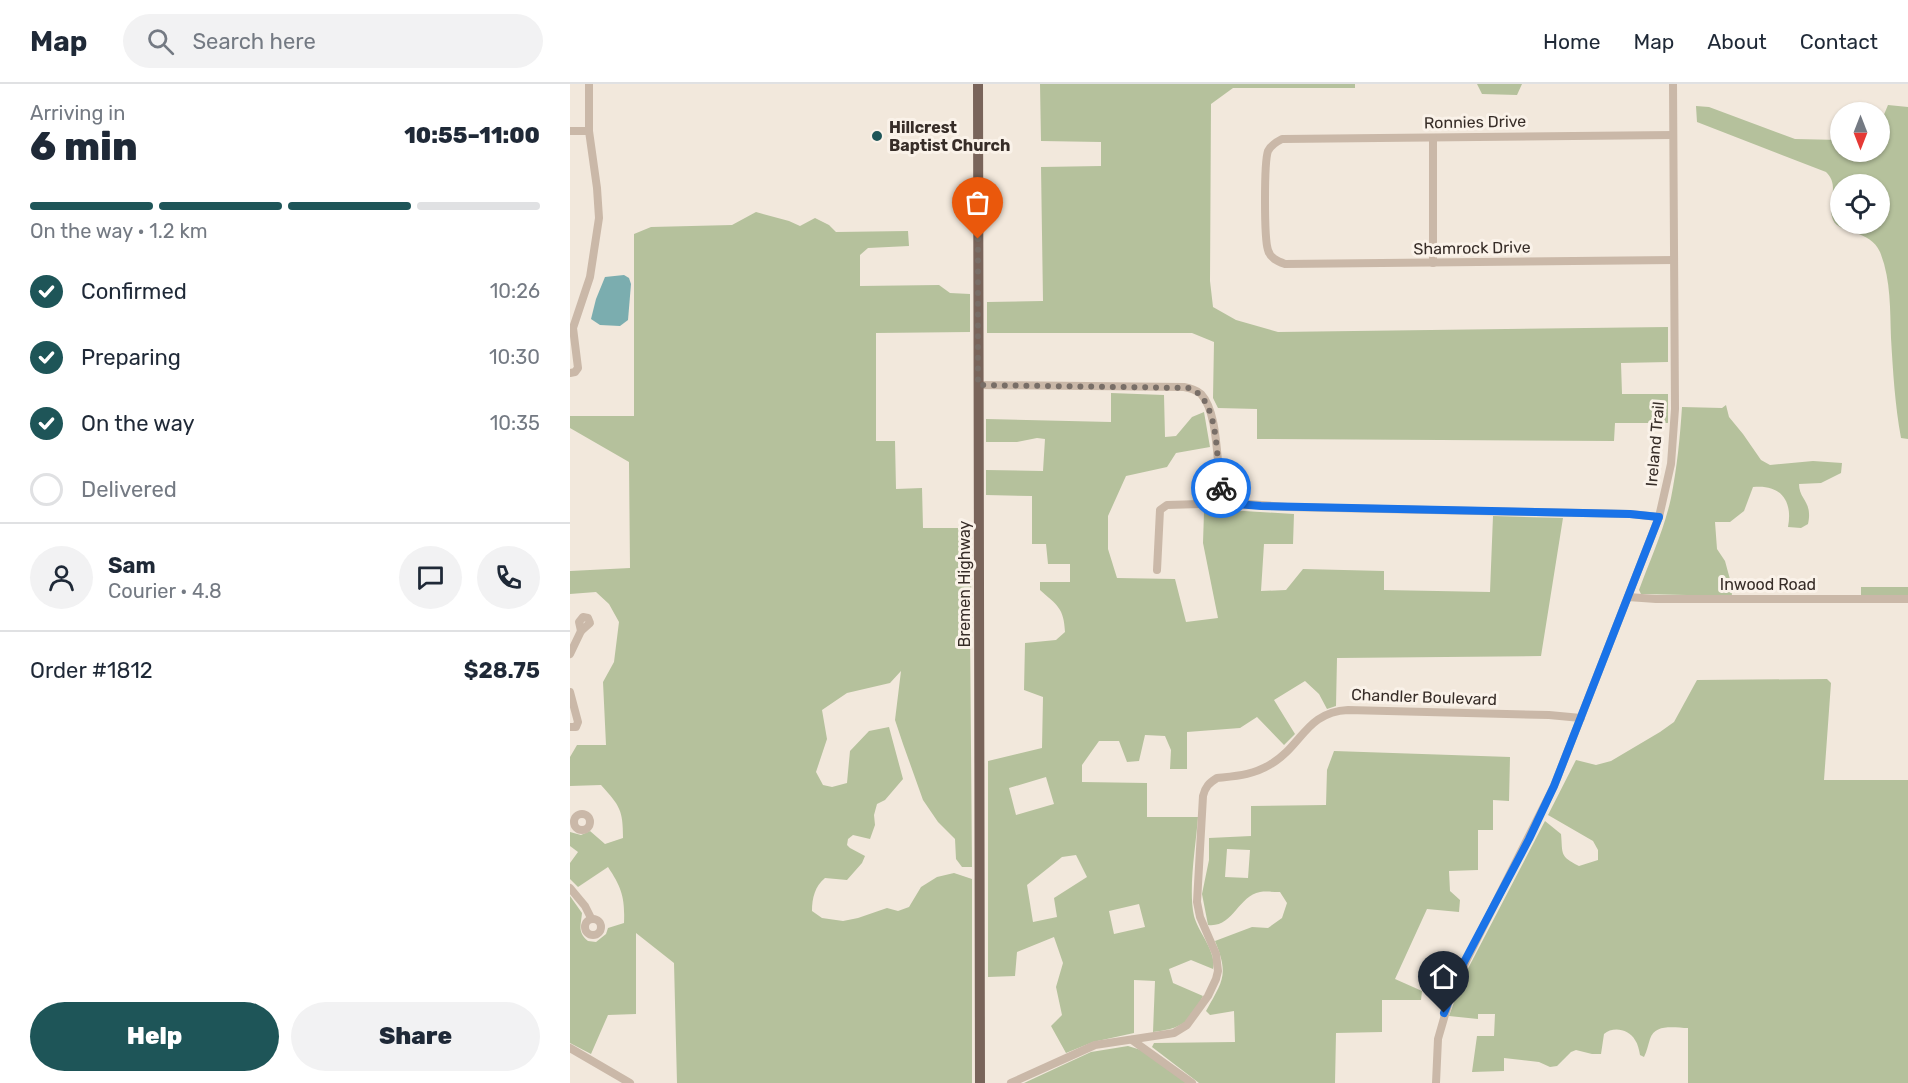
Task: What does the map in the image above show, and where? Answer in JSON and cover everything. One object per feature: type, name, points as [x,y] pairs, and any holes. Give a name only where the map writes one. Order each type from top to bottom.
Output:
[{"type":"main road","name":"Bremen Highway","points":[[978,84],[980,1083]]},
{"type":"street","points":[[576,374],[578,366],[573,328],[595,258],[598,218],[597,188],[589,131],[589,84]]},
{"type":"street","name":"Ireland Trail","points":[[1436,1083],[1438,1039],[1453,987],[1549,797],[1659,517],[1670,473],[1674,430],[1673,84]]},
{"type":"street","points":[[570,131],[589,131]]},
{"type":"street","name":"Ronnies Drive","points":[[1271,257],[1266,240],[1266,168],[1268,152],[1277,141],[1286,139],[1673,135]]},
{"type":"street","points":[[1433,138],[1433,263]]},
{"type":"street","name":"Shamrock Drive","points":[[1271,257],[1280,262],[1292,264],[1674,260]]},
{"type":"street","points":[[978,385],[1184,387],[1197,391],[1210,412],[1224,503]]},
{"type":"street","points":[[1157,570],[1160,514],[1162,507],[1167,505],[1224,503],[1630,514],[1659,517]]},
{"type":"street","name":"Inwood Road","points":[[1628,597],[1908,599]]},
{"type":"street","points":[[570,654],[581,631]]},
{"type":"street","points":[[570,692],[578,722],[576,727],[570,728]]},
{"type":"street","name":"Chandler Boulevard","points":[[1011,1083],[1084,1049],[1107,1042],[1174,1033],[1193,1019],[1216,979],[1218,961],[1200,917],[1197,902],[1203,796],[1212,781],[1217,778],[1254,772],[1270,765],[1313,721],[1335,711],[1549,715],[1581,718]]},
{"type":"street","points":[[570,888],[585,906],[591,918]]},
{"type":"street","points":[[1132,1039],[1192,1083]]},
{"type":"street","points":[[570,1048],[630,1083]]},
{"type":"green space","points":[[1040,84],[1355,84],[1355,88],[1233,88],[1211,104],[1210,281],[1213,307],[1236,320],[1278,332],[1668,327],[1668,362],[1621,363],[1622,394],[1668,394],[1668,423],[1615,423],[1614,441],[1257,439],[1257,409],[1218,408],[1213,398],[1214,342],[1192,333],[987,333],[987,302],[1043,301],[1041,167],[1101,166],[1101,142],[1041,141]]},
{"type":"green space","points":[[1477,84],[1522,84],[1517,95],[1482,94]]},
{"type":"green space","points":[[1890,105],[1908,107],[1908,439],[1901,438],[1897,413],[1890,306],[1884,262],[1875,245],[1859,234],[1890,234],[1890,174],[1830,174],[1830,177],[1826,172],[1697,122],[1696,106],[1709,107],[1795,139],[1830,140],[1830,162],[1890,162]]},
{"type":"green space","points":[[756,212],[800,226],[815,218],[829,225],[836,232],[908,231],[909,246],[868,248],[860,255],[860,286],[939,285],[950,293],[970,294],[970,332],[876,333],[876,441],[895,441],[896,489],[922,488],[923,528],[972,528],[971,592],[964,602],[961,615],[970,624],[972,867],[962,867],[956,859],[955,839],[938,822],[923,800],[895,720],[901,671],[890,683],[847,693],[822,710],[827,739],[816,772],[823,785],[832,787],[847,783],[850,751],[869,731],[889,727],[903,779],[885,800],[877,804],[874,815],[875,825],[870,839],[853,835],[848,839],[847,845],[850,848],[865,856],[862,863],[847,880],[825,878],[815,893],[812,911],[822,918],[843,921],[887,908],[898,911],[909,907],[921,887],[937,877],[954,873],[972,879],[972,1083],[677,1083],[674,963],[636,933],[636,1014],[608,1015],[591,1054],[570,1043],[570,896],[582,913],[581,931],[588,941],[596,942],[606,934],[608,928],[624,923],[624,914],[622,894],[608,867],[578,887],[570,879],[570,863],[578,852],[570,846],[570,832],[581,835],[590,831],[605,844],[623,838],[619,809],[601,785],[570,786],[570,757],[577,745],[606,745],[603,682],[614,662],[619,622],[609,604],[596,592],[570,594],[570,571],[630,568],[629,462],[570,428],[570,416],[634,416],[634,234],[651,227],[732,225]]},
{"type":"green space","points":[[1111,393],[1164,395],[1165,437],[1176,436],[1192,417],[1204,412],[1210,447],[1176,453],[1167,467],[1126,476],[1108,516],[1108,549],[1117,578],[1175,579],[1186,622],[1218,618],[1203,543],[1204,512],[1244,511],[1294,514],[1293,544],[1264,544],[1261,591],[1286,590],[1303,569],[1384,571],[1384,590],[1490,592],[1493,516],[1563,518],[1541,656],[1337,658],[1336,706],[1327,709],[1319,694],[1305,681],[1274,700],[1295,734],[1284,745],[1257,717],[1240,728],[1187,732],[1187,769],[1170,769],[1171,750],[1165,736],[1145,735],[1139,761],[1127,762],[1119,741],[1099,741],[1082,765],[1082,782],[1147,783],[1147,817],[1198,817],[1192,905],[1196,922],[1210,949],[1213,969],[1191,960],[1169,969],[1173,983],[1203,996],[1194,1012],[1184,1023],[1153,1032],[1155,981],[1134,980],[1134,1033],[1093,1042],[1066,1053],[1051,1026],[1062,1015],[1056,987],[1063,963],[1054,937],[1017,952],[1015,976],[988,977],[988,761],[1042,748],[1043,697],[1024,690],[1025,643],[1056,640],[1065,632],[1061,612],[1040,590],[1040,582],[1070,582],[1070,564],[1048,564],[1046,544],[1032,544],[1032,496],[986,495],[986,470],[1043,471],[1045,439],[986,442],[986,419],[1111,422]],"holes":[[[1046,777],[1054,804],[1016,815],[1009,788]],[[1076,855],[1087,877],[1054,898],[1057,917],[1033,922],[1027,885],[1062,857]],[[1139,904],[1145,927],[1114,934],[1109,911]]]},
{"type":"green space","points":[[1726,405],[1729,417],[1761,460],[1770,465],[1813,461],[1842,463],[1841,473],[1821,483],[1799,484],[1809,510],[1808,524],[1801,528],[1788,527],[1787,502],[1778,491],[1763,487],[1753,487],[1744,511],[1730,522],[1715,522],[1717,549],[1725,561],[1732,596],[1641,594],[1639,590],[1661,533],[1671,498],[1682,407],[1722,408]]},
{"type":"green space","points":[[1861,587],[1908,587],[1908,595],[1861,595]]},
{"type":"green space","points":[[1827,679],[1831,683],[1824,780],[1908,780],[1908,1083],[1688,1083],[1688,1028],[1672,1027],[1661,1028],[1653,1034],[1644,1057],[1640,1055],[1637,1043],[1629,1033],[1616,1029],[1604,1034],[1601,1054],[1576,1050],[1557,1066],[1550,1067],[1539,1062],[1504,1058],[1504,1071],[1472,1072],[1477,1036],[1494,1036],[1495,1014],[1478,1014],[1478,1019],[1449,1016],[1462,980],[1545,821],[1561,834],[1563,854],[1568,860],[1579,866],[1598,860],[1598,850],[1593,841],[1548,815],[1576,760],[1596,765],[1611,761],[1660,732],[1674,722],[1697,680]]},
{"type":"green space","points":[[1334,751],[1510,757],[1509,801],[1493,800],[1493,830],[1478,830],[1478,870],[1449,871],[1450,891],[1460,900],[1459,912],[1427,909],[1395,979],[1422,991],[1421,1000],[1382,1000],[1382,1032],[1336,1033],[1335,1083],[1199,1083],[1152,1047],[1154,1043],[1235,1042],[1234,1011],[1210,1015],[1206,1011],[1217,992],[1223,970],[1215,941],[1252,927],[1268,928],[1282,918],[1287,903],[1280,892],[1260,892],[1246,899],[1224,922],[1208,925],[1202,894],[1209,860],[1209,838],[1251,836],[1251,806],[1326,805],[1327,770]],"holes":[[[1227,849],[1250,850],[1248,878],[1225,877]]]},
{"type":"green space","points":[[1128,1046],[1141,1050],[1187,1083],[1024,1083],[1091,1052]]},
{"type":"water","points":[[624,275],[629,278],[631,284],[628,320],[620,326],[600,325],[591,319],[605,277]]},
{"type":"way so far","points":[[978,239],[978,385],[1190,388],[1201,394],[1210,412],[1221,488]]},
{"type":"place","name":"Hillcrest Baptist Church","points":[[877,136]]},
{"type":"route","points":[[1221,488],[1224,503],[1261,506],[1630,514],[1659,517],[1554,786],[1529,839],[1463,964],[1444,1013]]}]
